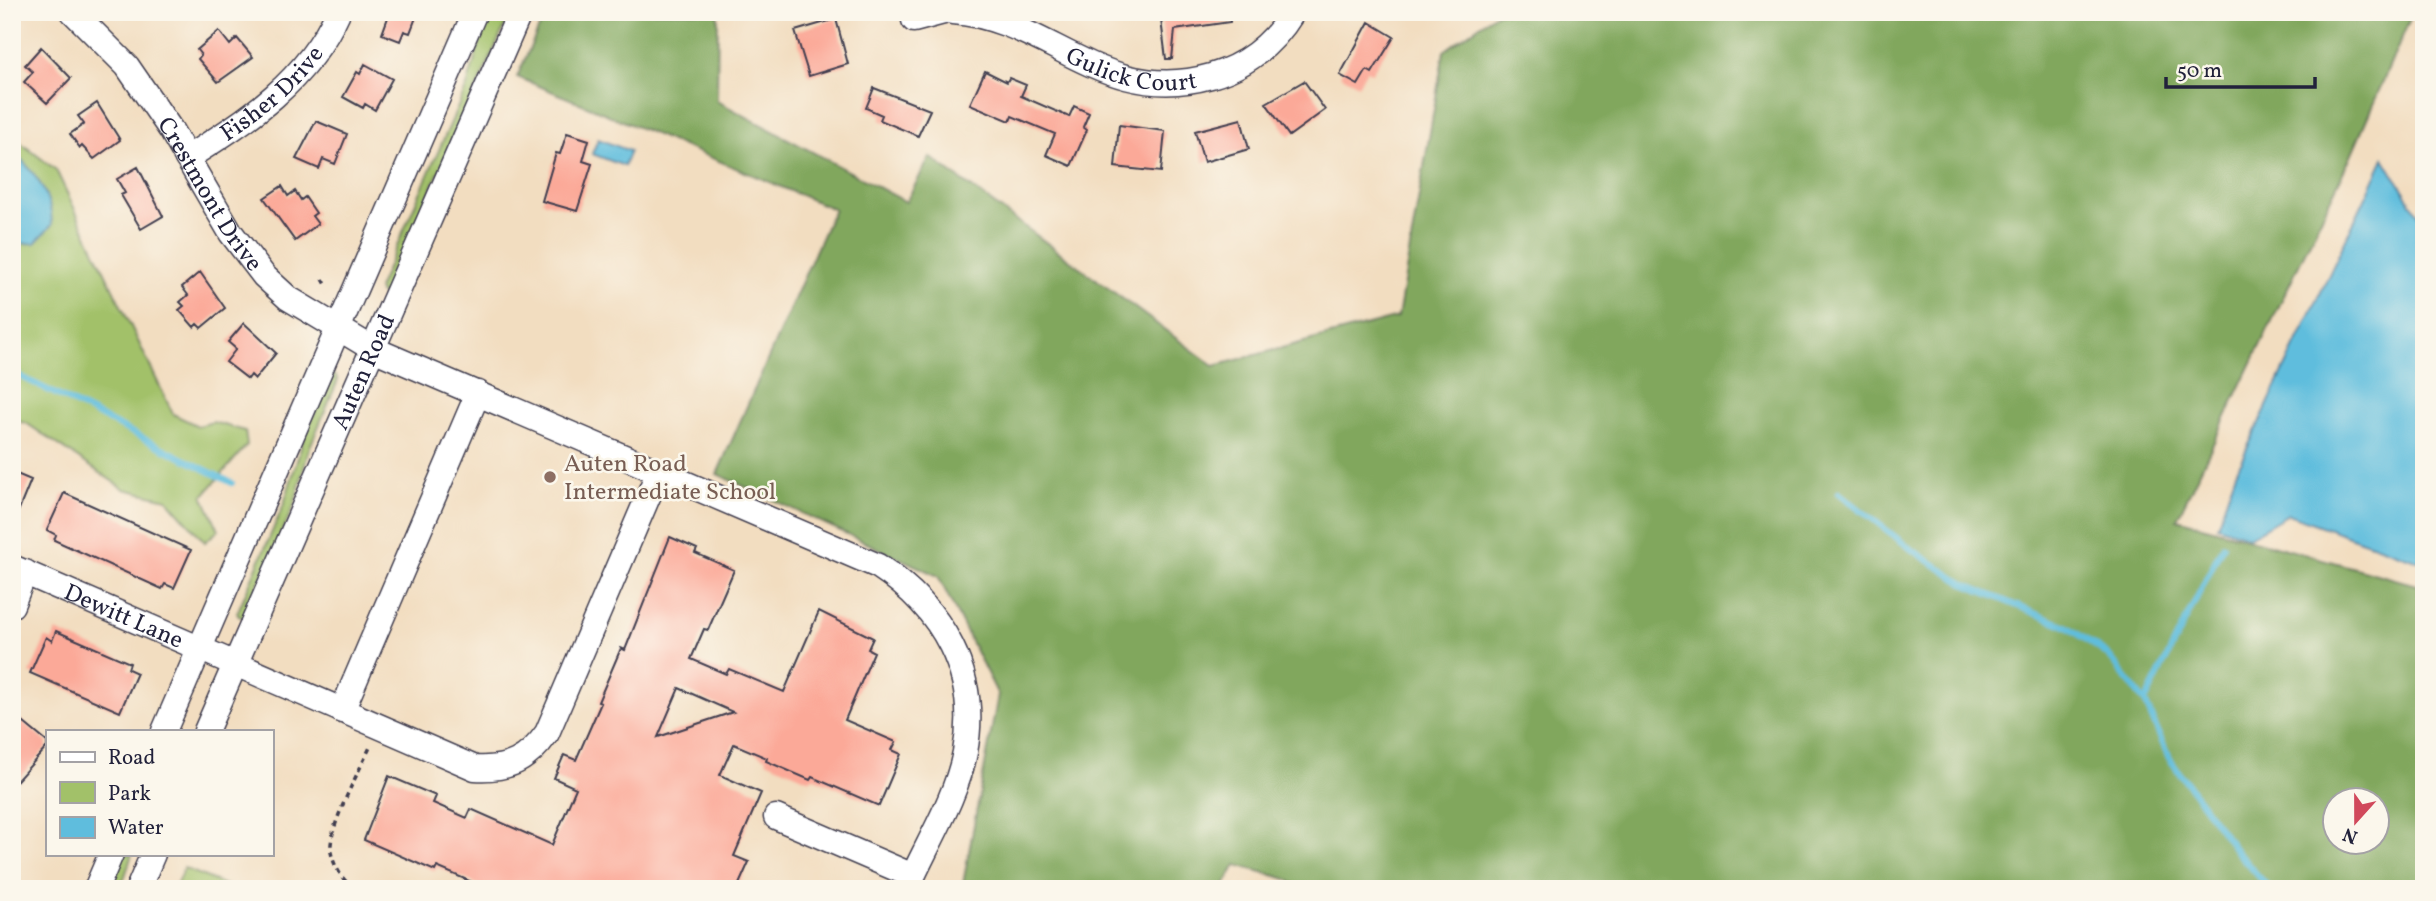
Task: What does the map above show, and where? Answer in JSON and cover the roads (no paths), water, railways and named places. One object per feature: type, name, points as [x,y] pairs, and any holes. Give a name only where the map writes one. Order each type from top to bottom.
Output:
[{"type":"street","name":"Crestmont Drive","points":[[73,12],[127,66],[187,158],[231,233],[264,276],[288,298],[337,330],[373,349],[878,566],[904,583],[928,608],[948,635],[959,661],[967,692],[969,726],[965,754],[913,876],[776,817]]},
{"type":"street","name":"Fisher Drive","points":[[187,158],[278,95],[317,50],[338,12]]},
{"type":"street","name":"Auten Road","points":[[164,730],[475,12]]},
{"type":"street","name":"Auten Road","points":[[206,730],[520,12]]},
{"type":"street","points":[[914,20],[944,12]]},
{"type":"street","name":"Gulick Court","points":[[952,12],[979,14],[1096,67],[1157,84],[1188,83],[1224,72],[1253,57],[1272,40],[1293,12]]},
{"type":"street","points":[[342,711],[478,393]]},
{"type":"street","name":"Dewitt Lane","points":[[18,569],[235,666],[475,768],[510,766],[526,758],[547,733],[659,471]]},
{"type":"street","points":[[12,605],[18,569]]},
{"type":"street","points":[[96,889],[110,856]]},
{"type":"street","points":[[138,889],[152,856]]},
{"type":"water","points":[[598,139],[630,151],[624,166],[592,154]]},
{"type":"water","points":[[12,150],[28,166],[49,203],[52,225],[35,243],[12,244]]},
{"type":"water","points":[[2384,158],[2424,224],[2424,563],[2288,514],[2249,537],[2217,526],[2236,472]]},
{"type":"waterway","points":[[12,372],[232,483]]},
{"type":"waterway","points":[[1839,493],[1911,549],[1964,584],[2068,627],[2108,655],[2145,702],[2169,758],[2236,851],[2270,889]]},
{"type":"waterway","points":[[2145,702],[2223,545]]},
{"type":"place","name":"Auten Road Intermediate School","points":[[550,477]]}]
